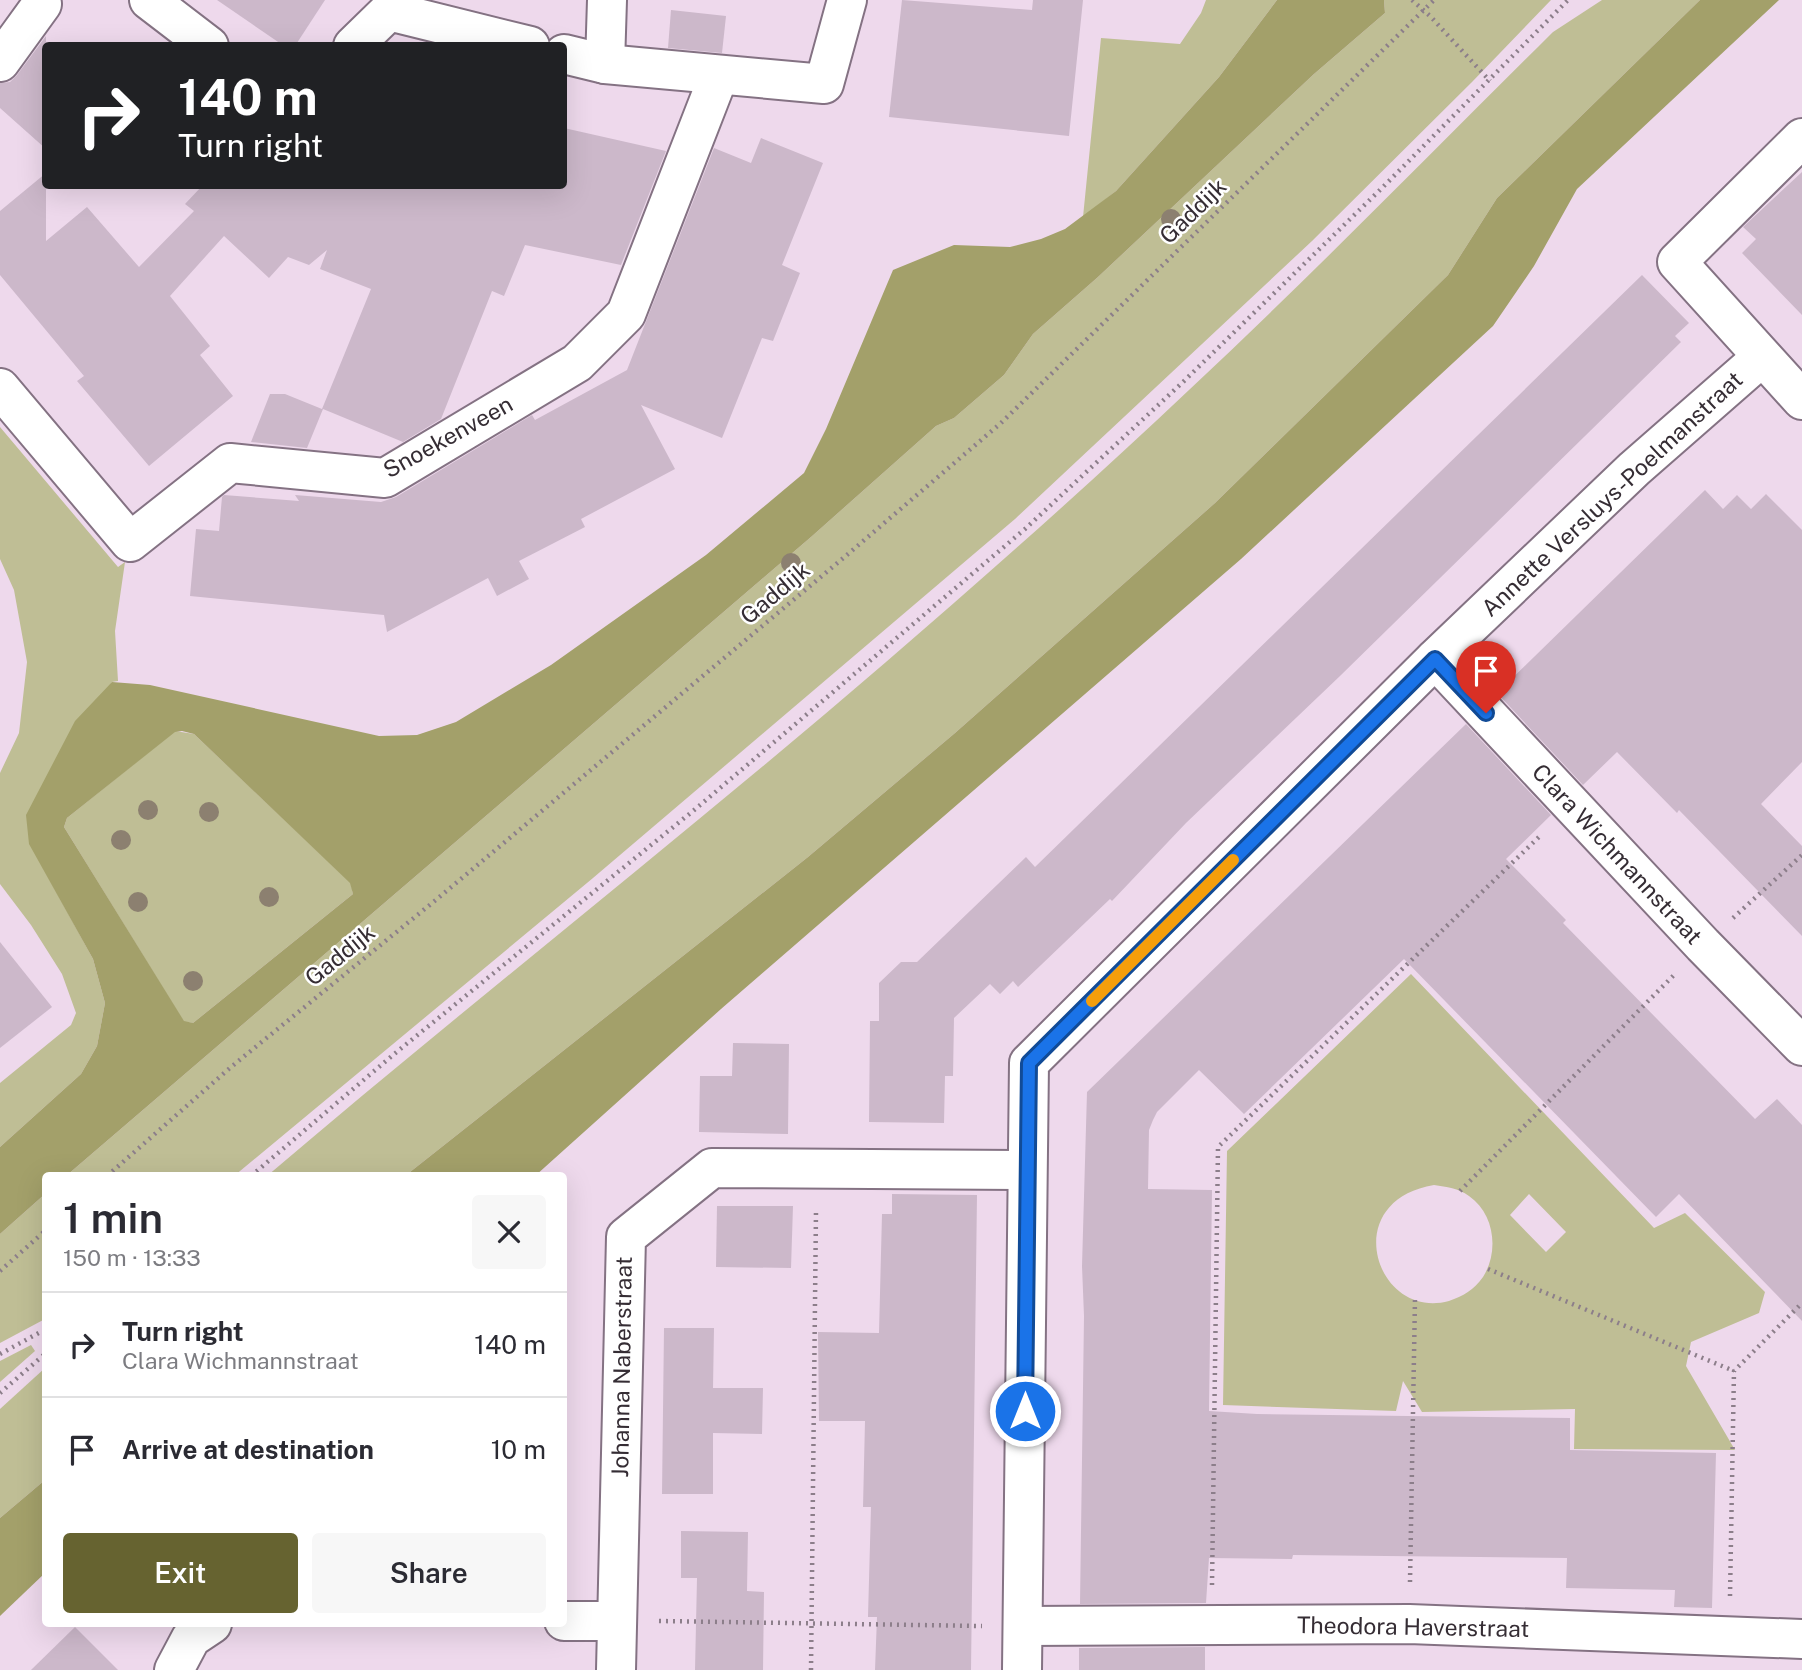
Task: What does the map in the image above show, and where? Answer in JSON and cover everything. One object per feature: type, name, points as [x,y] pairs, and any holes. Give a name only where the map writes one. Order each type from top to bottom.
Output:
[{"type":"street","points":[[149,0],[204,42]]},
{"type":"street","points":[[605,64],[607,0]]},
{"type":"street","points":[[567,55],[605,64],[824,85],[847,0]]},
{"type":"street","points":[[0,62],[51,2]]},
{"type":"street","points":[[357,42],[389,11],[514,42]]},
{"type":"street","name":"Snoekenveen","points":[[0,388],[130,542],[230,463],[384,478],[577,363],[626,314],[719,75]]},
{"type":"street","points":[[1802,138],[1677,262],[1802,400]]},
{"type":"street","name":"Annette Versluys-Poelmanstraat","points":[[1022,1670],[1029,1063],[1435,659],[1634,469],[1762,357]]},
{"type":"street","name":"Clara Wichmannstraat","points":[[1435,659],[1703,946],[1802,1046]]},
{"type":"street","name":"Johanna Naberstraat","points":[[616,1670],[626,1237],[712,1168],[1027,1170]]},
{"type":"street","points":[[567,1621],[616,1621]]},
{"type":"street","name":"Theodora Haverstraat","points":[[1023,1626],[1409,1624],[1802,1639]]},
{"type":"street","points":[[174,1670],[191,1638],[208,1627]]},
{"type":"path","points":[[1412,0],[1490,81]]},
{"type":"path","name":"Gaddijk","points":[[112,1172],[231,1067],[841,561],[1002,423],[1434,0]]},
{"type":"path","points":[[256,1172],[393,1055],[694,811],[1025,529],[1193,372],[1490,81],[1568,0]]},
{"type":"path","points":[[1211,1625],[1218,1147],[1572,805]]},
{"type":"path","points":[[1460,1191],[1703,946],[1802,855]]},
{"type":"path","points":[[811,1670],[816,1168]]},
{"type":"path","points":[[0,1271],[42,1234]]},
{"type":"path","points":[[1488,1269],[1734,1371]]},
{"type":"path","points":[[1409,1624],[1415,1298]]},
{"type":"path","points":[[1729,1636],[1734,1371],[1802,1303]]},
{"type":"path","points":[[0,1354],[42,1331]]},
{"type":"path","points":[[0,1393],[42,1356]]},
{"type":"path","points":[[616,1621],[1023,1626]]},
{"type":"green space","points":[[1206,0],[1277,0],[1219,77],[1116,191],[1083,217],[1101,38],[1180,44],[1201,13]]},
{"type":"green space","points":[[1384,0],[1551,0],[1312,241],[1015,519],[593,878],[239,1172],[71,1172],[811,537],[936,426],[954,418],[1004,375],[1033,334],[1098,277],[1314,74],[1385,13]]},
{"type":"green space","points":[[1602,0],[1700,0],[1497,198],[1448,275],[1215,503],[955,733],[808,857],[410,1172],[272,1172],[809,727],[1001,561],[1235,346],[1553,32]]},
{"type":"green space","points":[[0,427],[118,567],[125,562],[115,631],[118,681],[112,682],[30,844],[93,959],[105,1003],[97,1046],[81,1074],[0,1147],[0,1083],[71,1025],[76,1013],[62,974],[31,925],[0,884],[0,773],[19,733],[27,662],[14,590],[0,559]]},
{"type":"green space","points":[[175,731],[194,734],[351,883],[353,894],[193,1023],[184,1022],[64,827],[67,818]]},
{"type":"green space","points":[[1411,974],[1654,1228],[1685,1213],[1765,1292],[1759,1313],[1691,1342],[1686,1366],[1735,1450],[1574,1449],[1575,1409],[1422,1412],[1403,1381],[1396,1411],[1223,1405],[1227,1151]],"holes":[[[1434,1185],[1461,1191],[1478,1204],[1492,1234],[1491,1256],[1480,1282],[1464,1295],[1449,1301],[1423,1302],[1402,1294],[1387,1277],[1378,1256],[1377,1234],[1385,1213],[1404,1195]],[[1529,1194],[1566,1232],[1546,1252],[1510,1215]]]},
{"type":"green space","points":[[42,1197],[42,1321],[0,1343],[0,1234]]},
{"type":"green space","points":[[31,1345],[35,1351],[0,1382],[0,1361]]},
{"type":"green space","points":[[42,1371],[42,1483],[0,1518],[0,1409]]},
{"type":"shaded area","points":[[1277,0],[1384,0],[1385,13],[1314,74],[1098,277],[1033,334],[1004,375],[954,418],[936,426],[811,537],[71,1172],[42,1172],[42,1197],[0,1234],[0,1147],[81,1074],[97,1046],[105,1003],[93,959],[29,844],[26,815],[75,721],[112,682],[150,685],[379,736],[417,735],[456,722],[551,665],[706,555],[804,473],[826,429],[893,270],[954,245],[1010,247],[1041,239],[1065,229],[1116,191],[1219,77]],"holes":[[[182,731],[194,734],[350,883],[353,894],[193,1023],[184,1021],[64,827],[67,818],[175,732]]]},
{"type":"shaded area","points":[[1700,0],[1779,0],[1577,189],[1534,266],[1493,326],[1241,559],[721,1009],[539,1172],[410,1172],[808,857],[955,733],[1215,503],[1448,275],[1497,198]]},
{"type":"shaded area","points":[[42,1483],[42,1576],[0,1616],[0,1518]]},
{"type":"building","points":[[217,0],[325,0],[298,42],[278,42]]},
{"type":"building","points":[[902,0],[1032,10],[1033,0],[1083,0],[1069,136],[889,117]]},
{"type":"building","points":[[671,10],[726,16],[722,53],[668,48]]},
{"type":"building","points":[[46,36],[46,42],[42,42],[42,145],[0,108],[0,83],[10,82]]},
{"type":"building","points":[[567,129],[666,151],[621,265],[525,245],[504,296],[492,291],[441,419],[403,442],[323,409],[307,448],[251,442],[270,394],[285,394],[322,409],[371,289],[320,269],[327,250],[309,265],[288,257],[269,278],[224,236],[170,296],[210,346],[200,355],[233,396],[149,466],[77,381],[84,376],[0,275],[0,211],[42,176],[42,189],[46,189],[46,241],[87,207],[139,267],[194,211],[185,204],[199,189],[567,189]]},
{"type":"building","points":[[761,138],[823,163],[782,265],[800,273],[773,341],[762,338],[722,438],[641,405],[675,469],[581,519],[585,527],[519,561],[529,579],[497,596],[488,578],[387,632],[384,615],[190,596],[196,529],[219,531],[224,495],[299,501],[295,495],[381,502],[396,497],[532,415],[535,420],[627,370],[714,148],[751,163]]},
{"type":"building","points":[[1802,172],[1802,315],[1742,253],[1756,239],[1743,227]]},
{"type":"building","points":[[1642,275],[1689,323],[1675,336],[1681,342],[1186,823],[1112,901],[1110,899],[1018,987],[1013,981],[1000,994],[990,984],[954,1018],[953,1076],[945,1076],[944,1123],[869,1122],[870,1021],[879,1021],[879,983],[901,962],[917,962],[1026,857],[1035,867]]},
{"type":"building","points":[[1705,490],[1723,509],[1737,495],[1751,509],[1766,494],[1802,530],[1802,762],[1761,804],[1802,846],[1802,936],[1679,810],[1677,813],[1617,752],[1583,785],[1497,693]]},
{"type":"building","points":[[1466,724],[1551,815],[1506,859],[1566,920],[1563,923],[1755,1119],[1777,1099],[1802,1125],[1802,1321],[1679,1194],[1656,1217],[1404,959],[1244,1114],[1199,1070],[1157,1112],[1153,1120],[1149,1130],[1148,1189],[1212,1190],[1209,1411],[1570,1418],[1570,1450],[1716,1453],[1712,1608],[1674,1607],[1675,1590],[1566,1588],[1567,1558],[1293,1555],[1292,1559],[1209,1558],[1206,1603],[1080,1604],[1084,1316],[1082,1266],[1087,1092]]},
{"type":"building","points":[[0,942],[52,1007],[0,1048]]},
{"type":"building","points":[[733,1043],[789,1044],[788,1134],[699,1132],[700,1076],[732,1076]]},
{"type":"building","points":[[892,1194],[977,1195],[971,1670],[875,1670],[877,1617],[868,1617],[871,1507],[863,1507],[865,1421],[819,1421],[818,1332],[879,1333],[882,1214],[892,1214]]},
{"type":"building","points":[[717,1206],[793,1206],[791,1268],[716,1267]]},
{"type":"building","points":[[664,1328],[714,1328],[713,1388],[763,1388],[762,1434],[713,1433],[713,1494],[662,1494]]},
{"type":"building","points":[[681,1531],[748,1532],[747,1591],[764,1592],[763,1670],[695,1670],[697,1578],[681,1578]]},
{"type":"building","points":[[75,1627],[118,1670],[31,1670]]},
{"type":"building","points":[[1205,1647],[1205,1670],[1079,1670],[1079,1648]]},
{"type":"slow traffic","points":[[1092,1001],[1233,860]]},
{"type":"route","points":[[1025,1411],[1029,1063],[1435,659],[1486,713]]}]
